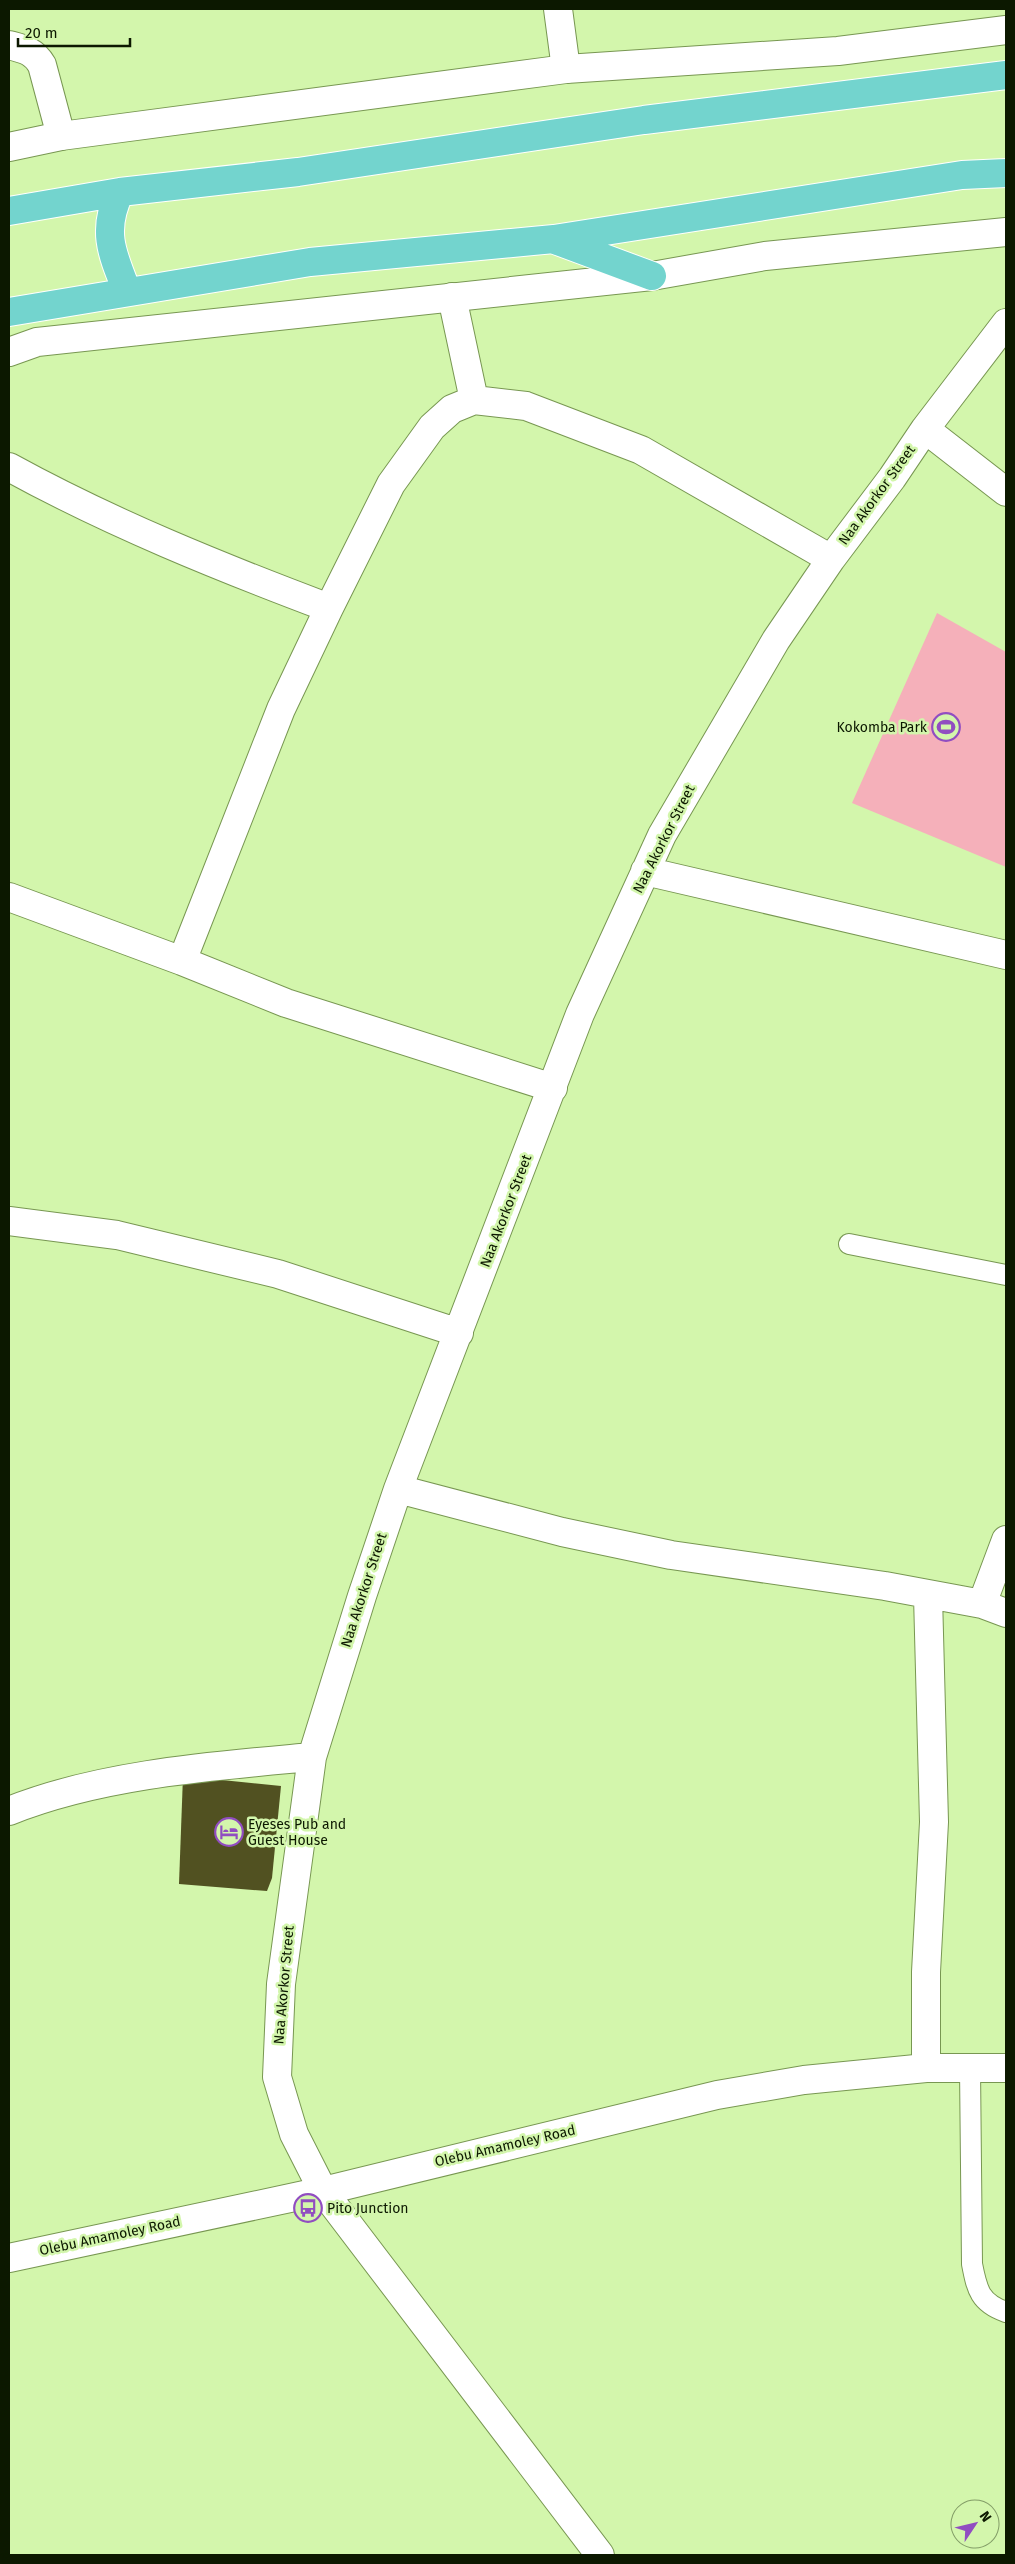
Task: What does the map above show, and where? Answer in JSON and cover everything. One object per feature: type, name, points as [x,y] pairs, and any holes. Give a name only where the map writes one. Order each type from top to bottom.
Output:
[{"type":"main road","points":[[9,211],[120,192],[298,172],[644,120],[1006,75]]},
{"type":"main road","points":[[9,312],[310,262],[554,240],[962,175],[1006,173]]},
{"type":"main road","points":[[120,192],[111,210],[110,235],[115,260],[127,291]]},
{"type":"main road","points":[[554,240],[652,276]]},
{"type":"street","points":[[558,9],[566,69]]},
{"type":"street","points":[[9,147],[61,136],[566,69],[838,51],[1006,30]]},
{"type":"street","points":[[9,45],[28,50],[37,55],[42,65],[61,136]]},
{"type":"street","points":[[9,352],[37,342],[652,276],[765,256],[1006,232]]},
{"type":"street","points":[[452,296],[474,400]]},
{"type":"street","name":"Naa Akorkor Street","points":[[600,2555],[323,2191],[294,2134],[277,2077],[282,1984],[312,1757],[367,1578],[398,1488],[580,1014],[662,835],[776,640],[831,559],[892,478],[925,429],[1006,323]]},
{"type":"street","points":[[182,961],[281,709],[329,608],[391,484],[432,427],[452,409],[474,400],[526,406],[640,450],[831,559]]},
{"type":"street","points":[[925,429],[1006,492]]},
{"type":"street","points":[[9,467],[70,500],[248,577],[329,608]]},
{"type":"street","points":[[645,871],[1006,955]]},
{"type":"street","points":[[9,897],[182,961],[286,1003],[553,1088]]},
{"type":"street","points":[[9,1221],[117,1235],[278,1274],[459,1333]]},
{"type":"street","points":[[398,1488],[562,1532],[671,1555],[806,1574],[994,1608],[1006,1540]]},
{"type":"street","points":[[926,2068],[926,1972],[934,1822],[928,1596]]},
{"type":"street","points":[[9,1812],[32,1802],[128,1779],[208,1766],[312,1757]]},
{"type":"street","name":"Olebu Amamoley Road","points":[[9,2258],[323,2191],[717,2095],[804,2080],[926,2068],[1006,2068]]},
{"type":"lane","points":[[849,1244],[1006,1275]]},
{"type":"lane","points":[[970,2068],[972,2264],[976,2286],[989,2306],[1006,2312]]},
{"type":"shaded area","name":"Kokomba Park","points":[[937,613],[1006,652],[1006,867],[852,803]]},
{"type":"building","name":"Eyeses Pub and Guest House","points":[[183,1776],[281,1786],[272,1878],[267,1891],[179,1884]]},
{"type":"place","name":"Kokomba Park","points":[[946,727]]},
{"type":"place","name":"Eyeses Pub and Guest House","points":[[229,1832]]},
{"type":"place","name":"Pito Junction","points":[[308,2208]]}]
